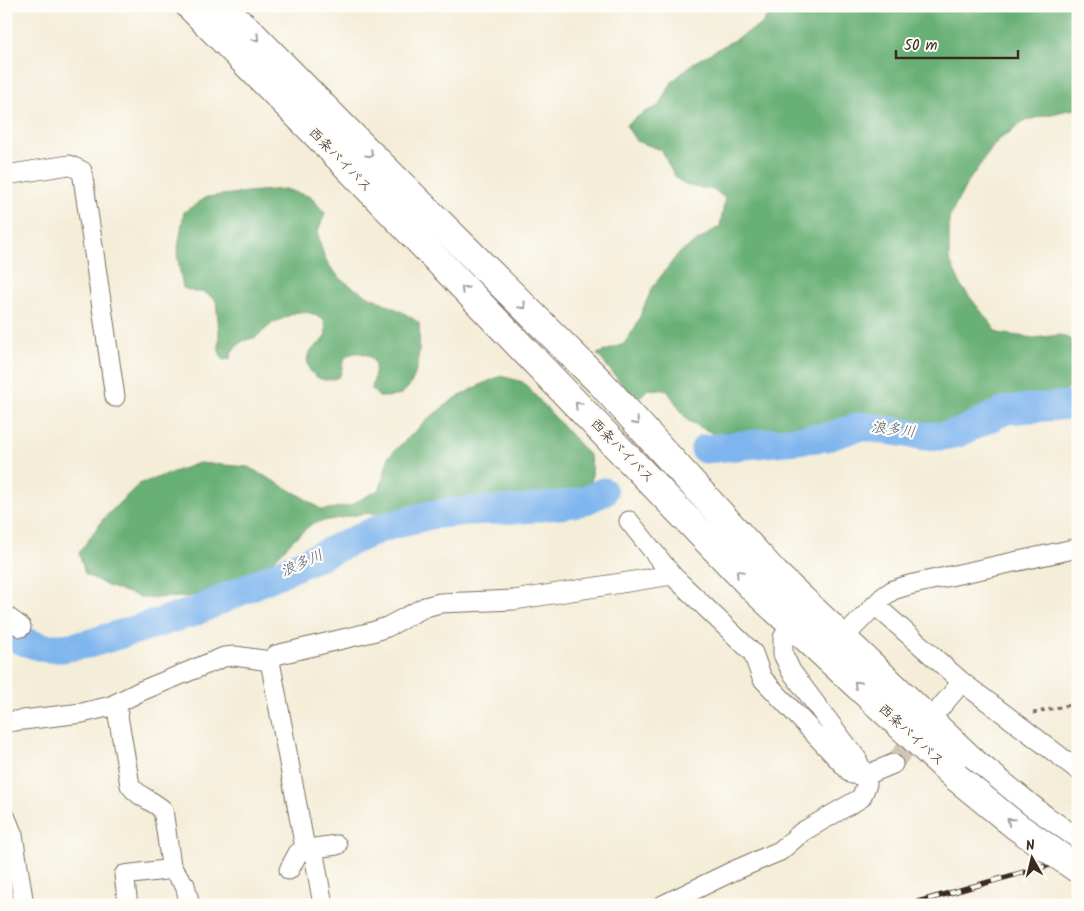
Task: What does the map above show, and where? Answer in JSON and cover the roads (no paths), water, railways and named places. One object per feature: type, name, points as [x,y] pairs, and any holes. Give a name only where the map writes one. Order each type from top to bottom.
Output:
[{"type":"highway","name":"西条バイパス","points":[[190,6],[600,427],[756,591],[800,614]]},
{"type":"highway","name":"西条バイパス","points":[[220,6],[250,32],[601,383],[774,574],[800,614],[965,770],[1016,826],[1078,869]]},
{"type":"highway","name":"西条バイパス","points":[[965,770],[1078,843]]},
{"type":"street","points":[[6,175],[69,165],[82,171],[115,397]]},
{"type":"street","points":[[629,521],[672,575],[753,653],[762,678],[852,774],[864,776],[893,764]]},
{"type":"street","points":[[834,647],[875,605],[893,590],[1078,548]]},
{"type":"street","points":[[270,661],[276,655],[380,629],[425,607],[440,603],[514,600],[672,575]]},
{"type":"street","points":[[875,605],[962,682],[1078,770]]},
{"type":"street","points":[[663,905],[780,851],[802,832],[861,798],[867,784],[857,759],[791,671],[783,654],[783,638],[800,614]]},
{"type":"street","points":[[6,722],[82,713],[116,704],[141,691],[224,657],[235,656],[270,661]]},
{"type":"street","points":[[270,661],[305,848],[314,854],[323,905]]},
{"type":"street","points":[[940,708],[962,682]]},
{"type":"street","points":[[116,704],[130,785],[135,793],[157,804],[163,810],[174,874],[185,885],[190,905]]},
{"type":"street","points":[[6,818],[13,835],[24,905]]},
{"type":"street","points":[[290,870],[298,853],[307,849],[337,845]]},
{"type":"street","points":[[128,905],[124,875],[173,868]]},
{"type":"waterway","name":"浪多川","points":[[705,449],[827,437],[861,426],[925,436],[942,436],[958,433],[1006,410],[1070,405],[1078,407]]},
{"type":"waterway","name":"浪多川","points":[[6,633],[22,641],[45,648],[62,648],[88,644],[194,612],[381,528],[430,515],[567,504],[584,501],[603,492]]},
{"type":"tunnel","points":[[893,764],[921,730]]},
{"type":"railway","points":[[907,905],[1078,857]]}]
